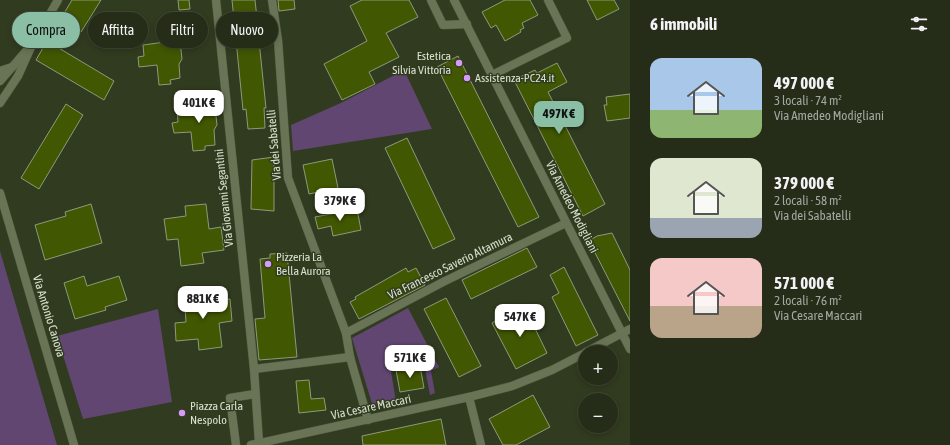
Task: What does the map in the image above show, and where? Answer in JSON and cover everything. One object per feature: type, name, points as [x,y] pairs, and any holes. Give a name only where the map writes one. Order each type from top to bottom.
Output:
[{"type":"street","points":[[51,12],[58,0]]},
{"type":"street","name":"Via Giovanni Segantini","points":[[216,0],[254,369],[255,444]]},
{"type":"street","name":"Via dei Sabatelli","points":[[272,0],[278,40],[288,178],[346,333],[350,357],[368,420]]},
{"type":"street","points":[[431,0],[443,25],[466,24]]},
{"type":"street","name":"Via Amedeo Modigliani","points":[[454,0],[630,349]]},
{"type":"street","points":[[492,75],[567,38],[548,0]]},
{"type":"street","points":[[0,81],[29,48]]},
{"type":"street","points":[[0,103],[18,76],[31,48]]},
{"type":"street","points":[[0,70],[12,67]]},
{"type":"street","name":"Via Antonio Canova","points":[[0,193],[74,445]]},
{"type":"street","name":"Via Francesco Saverio Altamura","points":[[346,333],[445,281],[566,224]]},
{"type":"street","name":"Via Cesare Maccari","points":[[599,345],[630,329]]},
{"type":"street","name":"Via Cesare Maccari","points":[[255,444],[368,420],[512,386],[552,370],[578,356]]},
{"type":"street","points":[[254,369],[350,357]]},
{"type":"street","points":[[236,445],[230,398],[255,394]]},
{"type":"street","points":[[469,397],[481,445]]},
{"type":"shaded area","points":[[404,70],[432,129],[293,151],[291,125],[343,102]]},
{"type":"shaded area","points":[[0,251],[57,445],[0,445]]},
{"type":"shaded area","points":[[408,308],[439,367],[431,371],[435,393],[430,395],[422,353],[389,359],[396,402],[373,407],[352,338]]},
{"type":"shaded area","points":[[158,309],[172,402],[83,419],[57,336]]},
{"type":"building","points":[[72,0],[101,0],[94,12],[88,12],[88,21],[81,32],[80,12],[65,12]]},
{"type":"building","points":[[178,0],[189,0],[190,9],[179,10]]},
{"type":"building","points":[[232,0],[255,0],[256,12],[233,12]]},
{"type":"building","points":[[278,0],[294,0],[295,9],[279,11]]},
{"type":"building","points":[[362,0],[409,0],[418,17],[386,33],[399,57],[369,72],[375,84],[342,100],[324,64],[367,41],[350,6]]},
{"type":"building","points":[[505,0],[530,0],[538,15],[522,23],[524,28],[520,30],[521,32],[505,41],[496,25],[491,28],[482,12]]},
{"type":"building","points":[[587,0],[614,0],[619,9],[597,20]]},
{"type":"building","points":[[156,43],[156,48],[181,48],[182,59],[179,64],[180,78],[170,80],[171,84],[159,85],[157,65],[139,67],[138,57],[144,56],[143,48],[148,48],[148,44]]},
{"type":"building","points":[[43,48],[59,48],[114,81],[104,100],[36,60]]},
{"type":"building","points":[[237,48],[260,48],[266,108],[264,108],[265,128],[248,129],[246,109],[243,110]]},
{"type":"building","points":[[458,56],[539,217],[518,227],[437,67]]},
{"type":"building","points":[[557,63],[567,82],[548,92],[605,204],[583,216],[514,80],[535,70],[537,73]]},
{"type":"building","points":[[630,94],[630,118],[607,121],[604,105],[607,105],[606,97]]},
{"type":"building","points":[[214,98],[217,125],[214,130],[215,145],[205,146],[205,150],[193,151],[191,132],[174,133],[172,123],[178,122],[177,110],[199,108],[198,99]]},
{"type":"building","points":[[66,104],[83,115],[39,189],[21,178]]},
{"type":"building","points":[[407,138],[455,239],[433,249],[385,148]]},
{"type":"building","points":[[274,157],[274,211],[251,209],[252,160]]},
{"type":"building","points":[[332,159],[338,188],[309,194],[303,165]]},
{"type":"building","points":[[91,204],[102,243],[45,260],[35,225],[66,216],[65,212]]},
{"type":"building","points":[[206,204],[209,229],[221,227],[224,250],[202,253],[204,263],[181,266],[178,239],[167,240],[164,219],[186,216],[185,206]]},
{"type":"building","points":[[357,209],[361,230],[333,236],[331,226],[318,229],[315,217]]},
{"type":"building","points":[[612,233],[630,270],[630,321],[589,241],[597,236]]},
{"type":"building","points":[[527,248],[537,267],[471,299],[462,280]]},
{"type":"building","points":[[287,253],[297,357],[259,360],[255,319],[265,318],[260,259],[270,258],[270,254]]},
{"type":"building","points":[[564,267],[598,335],[576,346],[552,297],[559,293],[550,275]]},
{"type":"building","points":[[406,268],[408,272],[416,268],[425,285],[359,319],[350,302],[356,299],[355,297]]},
{"type":"building","points":[[84,276],[87,286],[119,276],[127,300],[105,307],[106,310],[75,319],[64,283]]},
{"type":"building","points":[[206,291],[206,302],[230,299],[232,321],[219,323],[222,347],[199,350],[198,339],[176,341],[175,323],[186,322],[184,292]]},
{"type":"building","points":[[446,298],[481,366],[459,377],[424,309]]},
{"type":"building","points":[[524,306],[547,353],[516,369],[492,323]]},
{"type":"building","points":[[420,366],[424,388],[400,392],[396,370]]},
{"type":"building","points":[[309,380],[311,399],[324,398],[326,410],[299,413],[296,381]]},
{"type":"building","points":[[533,395],[550,427],[516,445],[503,445],[489,419]]},
{"type":"building","points":[[441,419],[446,445],[363,445],[362,436]]},
{"type":"place","name":"Estetica Silvia Vittoria","points":[[459,63]]},
{"type":"place","name":"Assistenza-PC24.it","points":[[467,78]]},
{"type":"place","name":"Pizzeria La Bella Aurora","points":[[268,264]]},
{"type":"place","name":"Piazza Carla Nespolo","points":[[182,413]]}]
